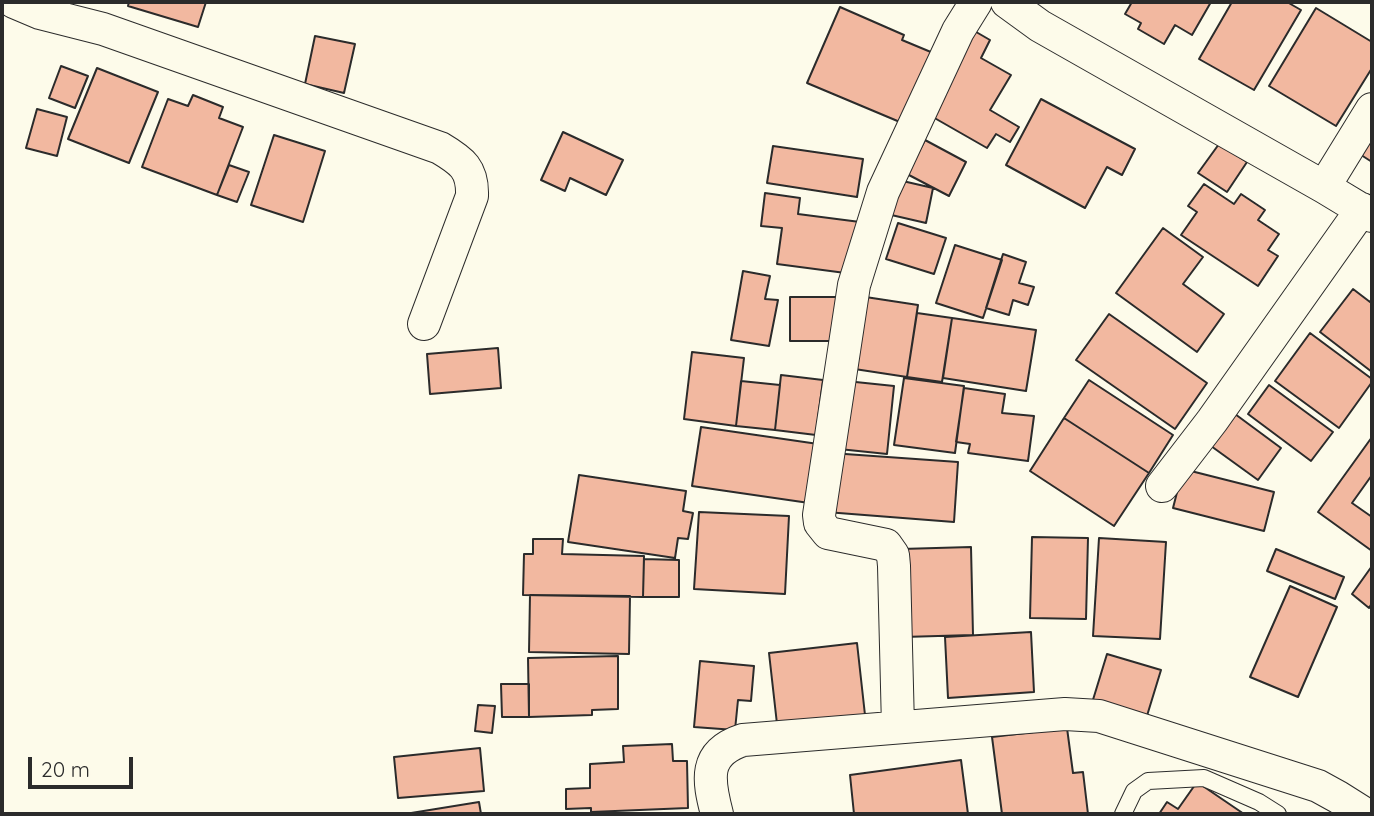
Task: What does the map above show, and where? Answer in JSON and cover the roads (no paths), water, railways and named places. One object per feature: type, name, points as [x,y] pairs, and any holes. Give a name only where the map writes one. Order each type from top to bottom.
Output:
[{"type":"street","points":[[14,2],[40,13],[103,29],[452,155],[465,166],[472,184],[472,196],[424,324]]},
{"type":"street","points":[[898,727],[893,555],[886,545],[828,533],[820,523],[819,514],[855,285],[883,192],[958,31],[976,2]]},
{"type":"street","points":[[1007,2],[1040,26],[1367,213],[1162,486]]},
{"type":"street","points":[[1324,187],[1372,109]]},
{"type":"street","points":[[717,814],[710,789],[710,772],[714,760],[720,752],[743,740],[1065,713],[1099,716],[1318,786],[1365,814]]},
{"type":"lane","points":[[1123,814],[1134,791],[1148,781],[1204,778],[1259,802],[1278,814]]}]
